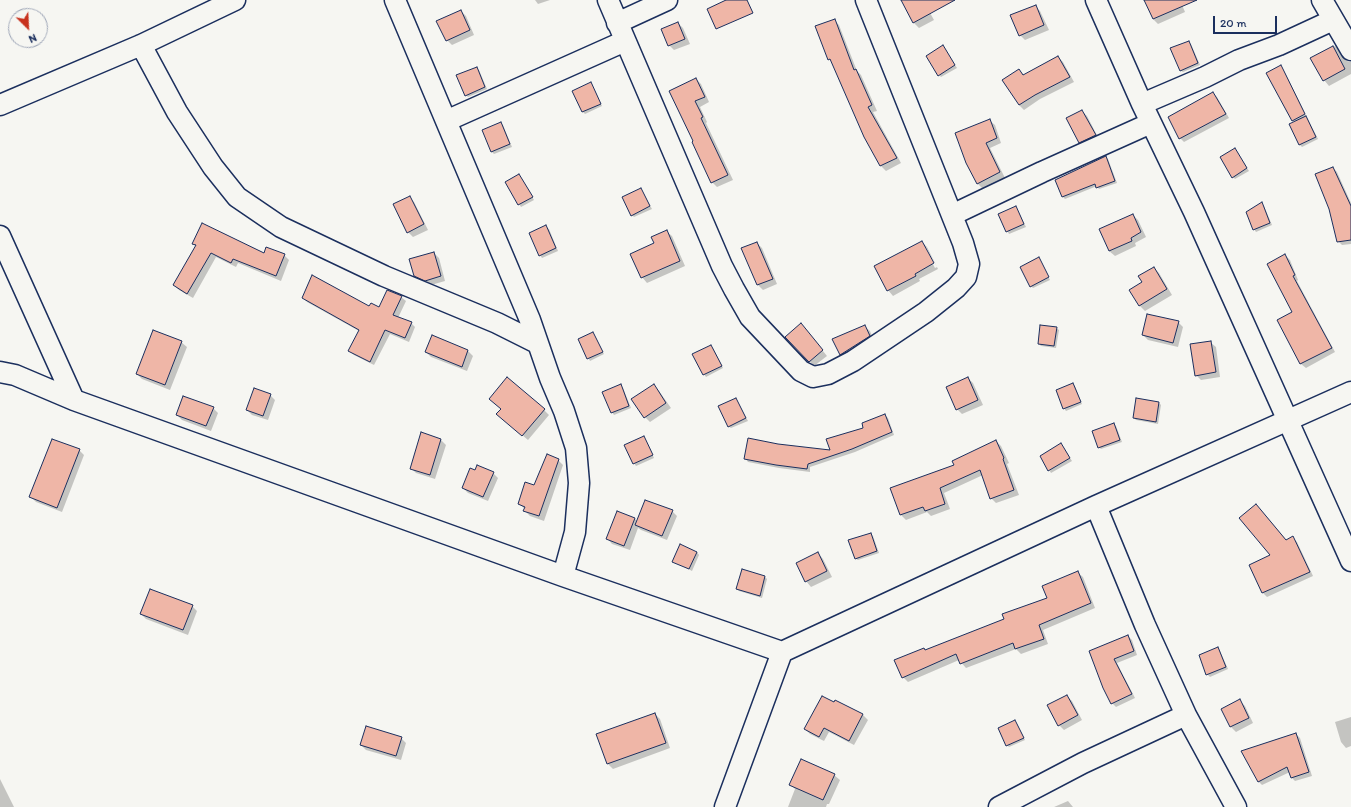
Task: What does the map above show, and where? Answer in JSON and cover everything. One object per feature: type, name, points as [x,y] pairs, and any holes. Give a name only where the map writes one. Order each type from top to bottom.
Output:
[{"type":"street","points":[[0,105],[141,45],[235,0]]},
{"type":"street","points":[[395,0],[530,320],[564,411],[576,448],[579,483],[575,532],[563,576]]},
{"type":"street","points":[[608,0],[722,266],[734,289],[750,317],[796,365],[813,377],[828,374],[853,361],[926,312],[956,288],[966,277],[969,264],[963,242],[866,0]]},
{"type":"street","points":[[446,121],[621,32],[667,0]]},
{"type":"street","points":[[1096,0],[1142,104],[1194,212],[1351,561]]},
{"type":"street","points":[[1322,0],[1351,50]]},
{"type":"street","points":[[1142,104],[1239,60],[1279,45],[1333,20]]},
{"type":"street","points":[[141,45],[177,112],[213,167],[237,197],[281,227],[384,276],[497,323],[538,343]]},
{"type":"street","points":[[952,215],[1042,172],[1151,123]]},
{"type":"street","points":[[0,236],[74,400]]},
{"type":"street","points":[[0,372],[15,376],[74,400],[563,576],[782,652],[1096,506],[1351,392]]},
{"type":"street","points":[[1096,506],[1145,625],[1186,715],[1236,807]]},
{"type":"street","points":[[726,807],[782,652]]},
{"type":"street","points":[[1000,807],[1084,763],[1186,715]]},
{"type":"building","points":[[726,0],[747,0],[753,13],[716,29],[707,9]]},
{"type":"building","points":[[901,0],[955,0],[913,23]]},
{"type":"building","points":[[1144,0],[1197,0],[1153,19]]},
{"type":"building","points":[[1036,5],[1044,25],[1019,36],[1010,15]]},
{"type":"building","points":[[461,10],[470,30],[446,41],[436,21]]},
{"type":"building","points":[[835,19],[854,70],[856,69],[872,105],[868,107],[897,158],[880,166],[864,137],[830,59],[828,60],[815,26]]},
{"type":"building","points":[[678,22],[685,39],[668,46],[661,29]]},
{"type":"building","points":[[1189,41],[1198,63],[1180,71],[1170,48]]},
{"type":"building","points":[[943,45],[955,65],[938,76],[926,56]]},
{"type":"building","points":[[1333,46],[1345,69],[1323,81],[1310,58]]},
{"type":"building","points":[[1058,56],[1070,77],[1019,105],[1002,80],[1019,69],[1023,75]]},
{"type":"building","points":[[1281,65],[1305,114],[1292,121],[1266,73]]},
{"type":"building","points":[[477,67],[485,87],[465,96],[456,75]]},
{"type":"building","points":[[696,78],[705,97],[695,101],[703,117],[701,118],[728,175],[711,183],[669,91]]},
{"type":"building","points":[[591,82],[601,104],[582,112],[572,91]]},
{"type":"building","points":[[1213,92],[1226,114],[1179,139],[1168,117]]},
{"type":"building","points":[[1082,110],[1096,135],[1079,143],[1066,118]]},
{"type":"building","points":[[1306,116],[1316,137],[1299,145],[1289,124]]},
{"type":"building","points":[[990,119],[997,138],[986,143],[1000,172],[977,184],[966,163],[955,133]]},
{"type":"building","points":[[501,122],[510,144],[491,152],[482,130]]},
{"type":"building","points":[[1235,148],[1247,168],[1232,178],[1220,157]]},
{"type":"building","points":[[1106,156],[1115,181],[1096,188],[1095,184],[1062,197],[1055,180]]},
{"type":"building","points":[[1333,167],[1351,206],[1351,240],[1337,242],[1329,209],[1315,174]]},
{"type":"building","points":[[519,174],[533,197],[518,205],[505,182]]},
{"type":"building","points":[[641,188],[650,206],[631,216],[622,197]]},
{"type":"building","points":[[410,196],[424,224],[407,233],[393,204]]},
{"type":"building","points":[[1262,202],[1270,223],[1253,230],[1246,212]]},
{"type":"building","points":[[1016,206],[1024,224],[1006,232],[998,214]]},
{"type":"building","points":[[1133,214],[1141,232],[1131,238],[1132,241],[1109,251],[1099,229]]},
{"type":"building","points":[[202,223],[264,253],[266,247],[285,254],[276,276],[233,259],[231,263],[211,253],[187,294],[173,285],[196,245],[192,244]]},
{"type":"building","points":[[546,225],[556,248],[539,256],[529,233]]},
{"type":"building","points":[[667,230],[680,261],[641,278],[630,254],[654,243],[651,237]]},
{"type":"building","points":[[922,241],[934,263],[915,274],[916,276],[887,291],[874,266]]},
{"type":"building","points":[[757,242],[773,279],[757,285],[741,248]]},
{"type":"building","points":[[434,252],[441,276],[425,281],[414,276],[409,259]]},
{"type":"building","points":[[1285,254],[1295,275],[1293,276],[1332,348],[1300,364],[1277,320],[1292,312],[1267,264]]},
{"type":"building","points":[[1039,257],[1049,277],[1030,287],[1020,267]]},
{"type":"building","points":[[1154,267],[1167,289],[1139,306],[1129,290],[1142,282],[1138,276]]},
{"type":"building","points":[[312,275],[369,306],[371,303],[379,307],[387,290],[402,296],[393,315],[412,322],[405,338],[385,330],[370,362],[348,351],[359,330],[302,298]]},
{"type":"building","points":[[1147,314],[1179,321],[1173,343],[1142,335]]},
{"type":"building","points":[[801,323],[823,350],[809,362],[785,337]]},
{"type":"building","points":[[865,325],[870,336],[840,355],[832,339]]},
{"type":"building","points":[[1040,325],[1057,327],[1054,346],[1038,344]]},
{"type":"building","points":[[153,330],[182,341],[165,385],[136,374]]},
{"type":"building","points":[[593,332],[603,352],[587,359],[578,339]]},
{"type":"building","points":[[432,335],[468,350],[462,367],[425,352]]},
{"type":"building","points":[[1211,341],[1216,372],[1195,376],[1190,344]]},
{"type":"building","points":[[711,345],[722,366],[703,375],[692,354]]},
{"type":"building","points":[[507,377],[545,409],[522,436],[496,414],[501,409],[489,399]]},
{"type":"building","points":[[968,377],[978,400],[956,410],[946,387]]},
{"type":"building","points":[[1073,383],[1081,402],[1063,409],[1056,390]]},
{"type":"building","points":[[621,384],[629,406],[611,413],[602,392]]},
{"type":"building","points":[[654,384],[666,403],[644,418],[631,399]]},
{"type":"building","points":[[254,388],[271,394],[263,416],[246,410]]},
{"type":"building","points":[[183,396],[214,407],[206,426],[176,415]]},
{"type":"building","points":[[736,398],[746,418],[728,427],[718,406]]},
{"type":"building","points":[[1136,398],[1159,402],[1156,422],[1133,418]]},
{"type":"building","points":[[885,414],[892,432],[852,449],[808,464],[807,469],[744,459],[748,438],[778,444],[830,450],[826,439],[863,428],[862,423]]},
{"type":"building","points":[[1114,423],[1120,440],[1098,448],[1092,431]]},
{"type":"building","points":[[421,432],[441,439],[430,475],[410,469]]},
{"type":"building","points":[[644,436],[653,455],[633,464],[624,445]]},
{"type":"building","points":[[52,439],[80,449],[57,508],[29,497]]},
{"type":"building","points":[[996,440],[1004,458],[1003,459],[1014,490],[990,499],[980,470],[940,488],[945,504],[925,511],[923,507],[900,515],[890,488],[954,465],[952,461]]},
{"type":"building","points":[[1061,443],[1070,458],[1048,471],[1040,456]]},
{"type":"building","points":[[547,454],[559,459],[539,516],[523,511],[525,507],[518,504],[525,482],[534,485]]},
{"type":"building","points":[[477,465],[494,472],[483,497],[462,488],[470,468],[475,470]]},
{"type":"building","points":[[645,500],[673,510],[662,536],[635,525]]},
{"type":"building","points":[[1256,504],[1286,540],[1293,536],[1310,572],[1262,593],[1249,565],[1270,555],[1239,518]]},
{"type":"building","points":[[617,511],[635,518],[624,546],[606,539]]},
{"type":"building","points":[[871,533],[877,551],[855,559],[848,540]]},
{"type":"building","points":[[680,544],[697,552],[689,569],[672,562]]},
{"type":"building","points":[[818,552],[827,571],[805,582],[796,563]]},
{"type":"building","points":[[742,569],[765,576],[760,596],[736,589]]},
{"type":"building","points":[[1078,571],[1091,603],[1039,625],[1044,639],[1015,649],[1013,643],[960,664],[956,654],[902,678],[894,660],[924,648],[925,650],[1004,619],[1002,614],[1047,598],[1042,586]]},
{"type":"building","points":[[150,589],[193,605],[183,630],[140,614]]},
{"type":"building","points":[[1128,635],[1134,651],[1114,659],[1132,694],[1111,704],[1103,688],[1089,651]]},
{"type":"building","points":[[1218,647],[1226,667],[1206,675],[1199,655]]},
{"type":"building","points":[[1067,695],[1078,715],[1058,726],[1047,705]]},
{"type":"building","points":[[822,696],[834,702],[835,700],[863,714],[849,741],[824,728],[819,737],[804,729]]},
{"type":"building","points":[[1240,699],[1249,718],[1230,727],[1221,709]]},
{"type":"building","points":[[655,713],[666,743],[607,764],[596,734]]},
{"type":"building","points":[[1015,720],[1024,738],[1006,746],[998,728]]},
{"type":"building","points":[[366,726],[402,737],[396,756],[360,745]]},
{"type":"building","points":[[1296,733],[1309,772],[1291,778],[1287,767],[1258,782],[1241,751]]},
{"type":"building","points":[[801,759],[835,774],[823,800],[789,785]]}]
